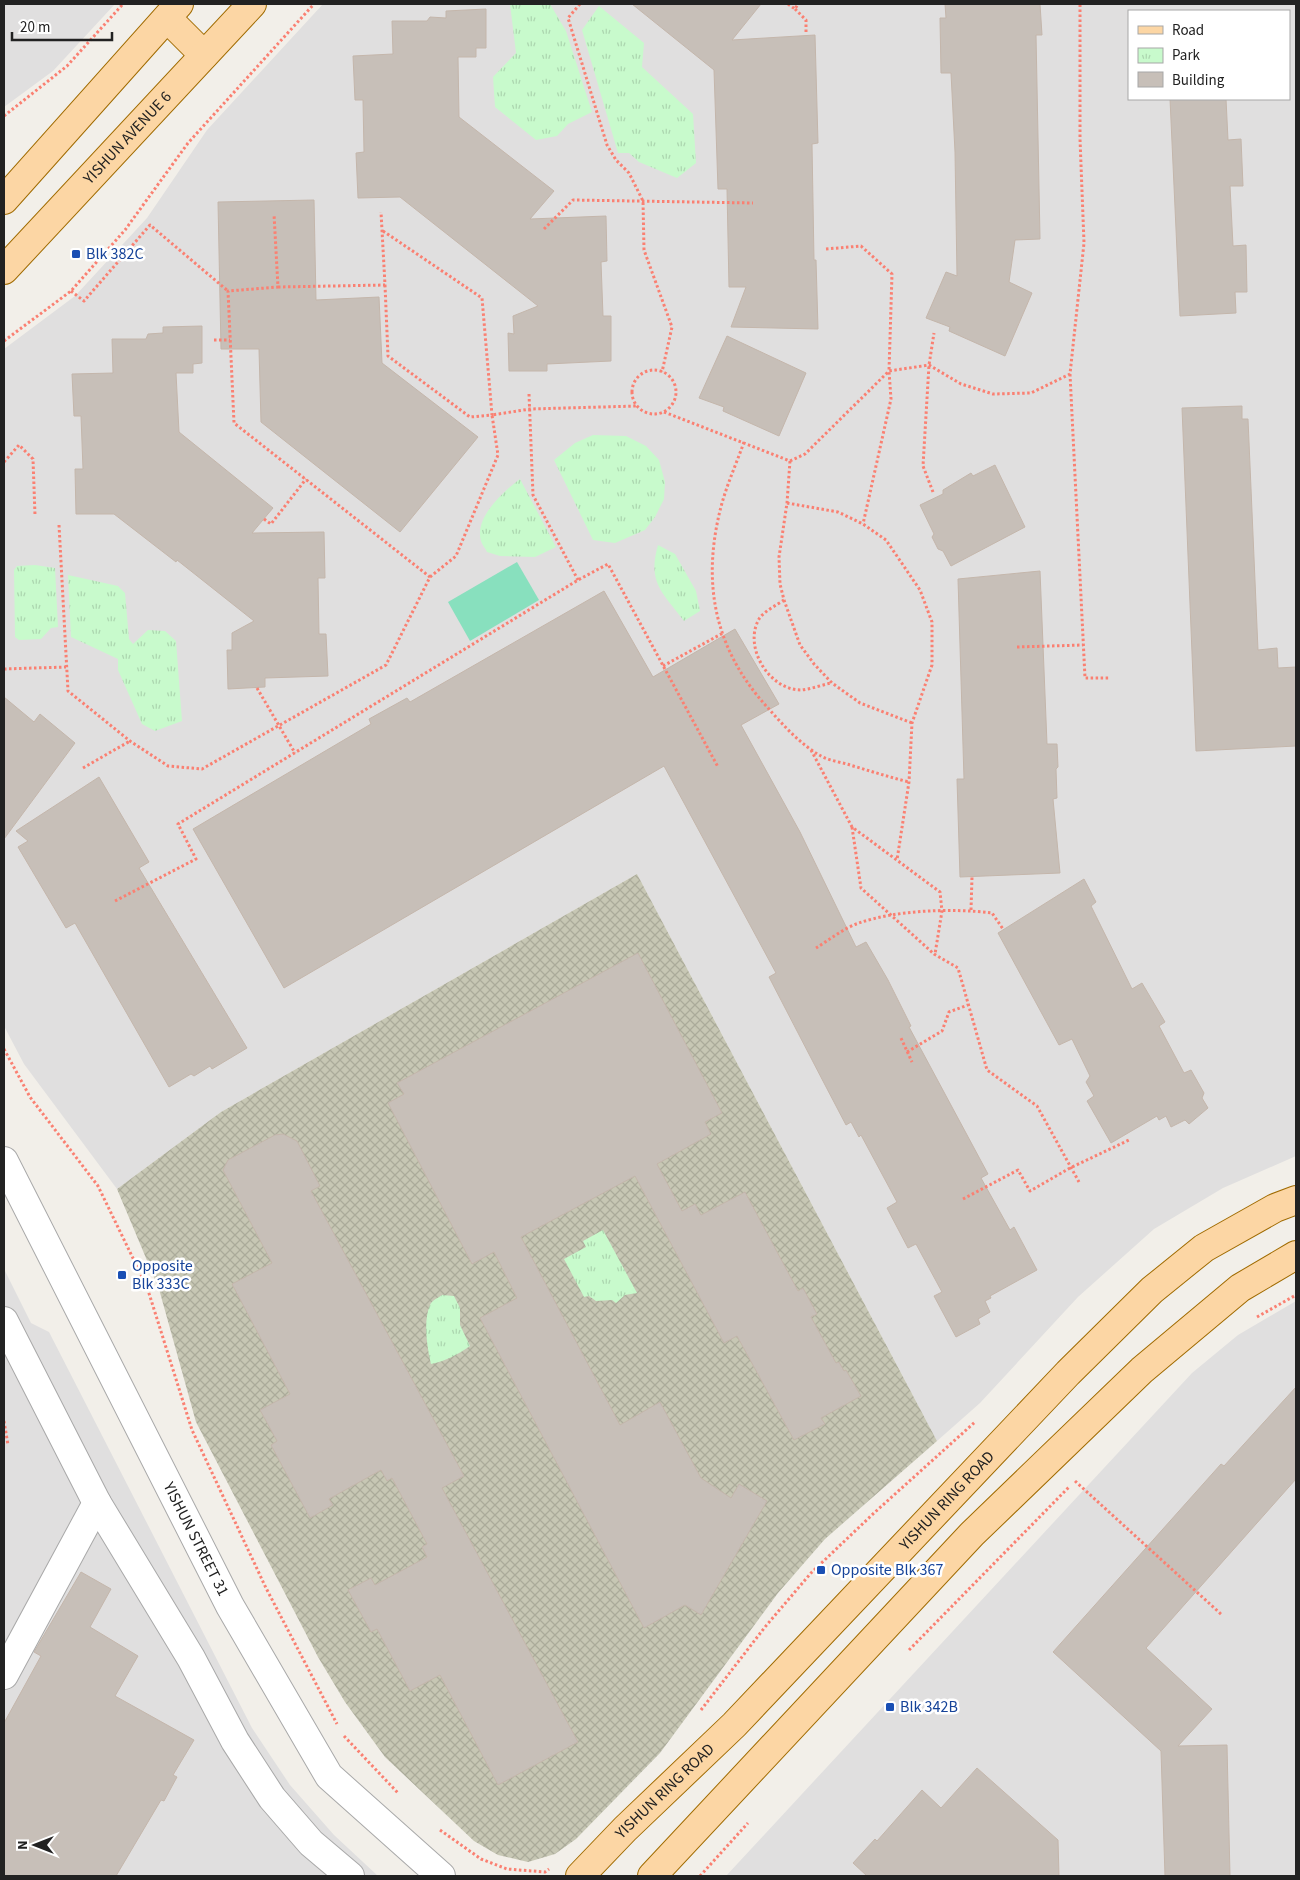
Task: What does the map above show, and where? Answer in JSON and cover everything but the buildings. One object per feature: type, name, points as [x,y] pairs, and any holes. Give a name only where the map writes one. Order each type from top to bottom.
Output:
[{"type":"main road","name":"YISHUN AVENUE 6","points":[[4,270],[252,4]]},
{"type":"main road","points":[[4,200],[173,11],[204,55]]},
{"type":"main road","name":"YISHUN RING ROAD","points":[[580,1876],[625,1829],[734,1725],[1068,1372],[1152,1290],[1204,1248],[1275,1208],[1296,1200]]},
{"type":"main road","points":[[652,1876],[972,1534],[1142,1370],[1240,1288],[1296,1255]]},
{"type":"street","name":"YISHUN STREET 31","points":[[4,1161],[230,1606],[329,1776],[441,1876]]},
{"type":"street","points":[[4,1321],[97,1503],[191,1658],[235,1741],[272,1798],[311,1843],[350,1876]]},
{"type":"street","points":[[4,1675],[97,1503]]},
{"type":"path","points":[[4,116],[67,66],[123,4]]},
{"type":"path","points":[[4,341],[71,290],[124,230],[188,143],[314,4]]},
{"type":"path","points":[[580,4],[568,18],[607,145],[616,160],[629,173],[643,201],[644,250],[672,327],[662,372]]},
{"type":"path","points":[[788,4],[806,20],[806,32]]},
{"type":"path","points":[[795,9],[798,4]]},
{"type":"path","points":[[1080,4],[1080,139],[1084,243],[1070,374],[1085,678],[1110,678]]},
{"type":"path","points":[[544,229],[573,200],[752,203]]},
{"type":"path","points":[[381,212],[388,356],[470,417],[530,410],[637,406]]},
{"type":"path","points":[[274,214],[278,287]]},
{"type":"path","points":[[71,290],[84,301],[150,225],[228,290],[385,285]]},
{"type":"path","points":[[58,525],[68,691],[130,741],[168,766],[202,769],[386,665],[430,577],[456,556],[498,455],[492,415],[482,298],[382,231]]},
{"type":"path","points":[[826,249],[861,246],[892,274],[889,371],[891,399],[864,524]]},
{"type":"path","points":[[228,290],[234,423],[430,577]]},
{"type":"path","points":[[933,492],[923,466],[934,333]]},
{"type":"path","points":[[214,340],[230,340]]},
{"type":"path","points":[[664,412],[790,461],[805,454],[889,371],[930,365],[961,384],[993,394],[1031,393],[1070,374]]},
{"type":"path","points":[[655,370],[662,372],[673,380],[676,394],[675,401],[664,412],[649,414],[637,406],[632,392],[637,379],[642,374],[655,370]]},
{"type":"path","points":[[529,394],[533,496],[578,580]]},
{"type":"path","points":[[744,442],[722,503],[713,552],[712,586],[718,620],[736,668],[750,689],[780,722],[811,750],[824,757],[909,782]]},
{"type":"path","points":[[4,462],[19,445],[33,459],[35,515]]},
{"type":"path","points":[[790,461],[787,503],[779,557],[780,584],[800,645],[814,664],[832,683],[860,703],[912,723]]},
{"type":"path","points":[[264,519],[271,524],[306,479]]},
{"type":"path","points":[[787,503],[838,512],[864,524],[886,540],[920,590],[932,622],[932,665],[912,723],[909,782],[897,860]]},
{"type":"path","points":[[115,901],[196,859],[178,824],[578,580],[608,564],[718,767]]},
{"type":"path","points":[[784,600],[760,618],[754,633],[756,651],[761,666],[780,684],[800,690],[832,683]]},
{"type":"path","points":[[663,666],[723,633]]},
{"type":"path","points":[[1017,647],[1083,645]]},
{"type":"path","points":[[4,669],[66,667]]},
{"type":"path","points":[[257,688],[295,753]]},
{"type":"path","points":[[83,768],[130,741]]},
{"type":"path","points":[[811,750],[852,827],[861,888],[934,954],[958,968],[987,1070],[1036,1106],[1079,1182]]},
{"type":"path","points":[[852,827],[940,892],[942,911],[934,954]]},
{"type":"path","points":[[971,910],[972,877]]},
{"type":"path","points":[[816,948],[857,923],[891,915],[971,910],[992,913],[1003,929]]},
{"type":"path","points":[[907,1052],[942,1031],[949,1012],[968,1005]]},
{"type":"path","points":[[901,1038],[912,1062]]},
{"type":"path","points":[[4,1048],[30,1097],[98,1186],[147,1287],[192,1430],[266,1588],[344,1736],[402,1796]]},
{"type":"path","points":[[963,1200],[1018,1170],[1030,1191],[1070,1168],[1129,1140]]},
{"type":"path","points":[[1253,1319],[1296,1295]]},
{"type":"path","points":[[4,1421],[8,1445]]},
{"type":"path","points":[[909,1651],[1075,1481],[1222,1615]]},
{"type":"path","points":[[701,1711],[765,1627],[811,1573],[874,1513]]},
{"type":"path","points":[[700,1876],[753,1818]]},
{"type":"path","points":[[436,1827],[481,1859],[507,1869],[545,1872],[552,1868]]},
{"type":"path","points":[[544,1876],[545,1872]]},
{"type":"shaded area","points":[[4,4],[115,4],[53,71],[4,107]]},
{"type":"shaded area","points":[[323,4],[1296,4],[1296,1156],[1223,1188],[1154,1229],[1078,1297],[980,1403],[937,1441],[637,874],[221,1112],[117,1189],[24,1064],[4,1026],[4,349],[75,296],[147,218],[207,130]]},
{"type":"shaded area","points":[[637,874],[937,1441],[825,1539],[778,1593],[660,1753],[576,1839],[555,1854],[528,1862],[498,1855],[474,1841],[385,1757],[345,1702],[318,1657],[196,1422],[159,1289],[117,1189],[221,1112]]},
{"type":"shaded area","points":[[4,1269],[31,1323],[49,1332],[252,1728],[290,1785],[334,1835],[378,1876],[4,1876]]},
{"type":"shaded area","points":[[1296,1301],[1296,1876],[726,1876],[1192,1373],[1238,1335]]},
{"type":"green space","points":[[510,4],[550,4],[566,31],[592,112],[568,124],[557,136],[536,140],[495,107],[493,77],[516,53]]},
{"type":"green space","points":[[599,6],[644,43],[642,67],[693,114],[696,163],[677,178],[639,162],[629,153],[618,153],[582,30]]},
{"type":"green space","points":[[593,435],[626,436],[646,446],[659,460],[665,482],[664,499],[655,517],[645,530],[615,543],[593,540],[554,460],[575,443]]},
{"type":"green space","points":[[520,479],[556,547],[535,557],[500,556],[487,552],[481,541],[480,532],[486,514],[506,490]]},
{"type":"green space","points":[[658,545],[675,554],[696,591],[700,611],[684,621],[659,587],[654,569]]},
{"type":"green space","points":[[517,562],[539,600],[470,641],[448,602]]},
{"type":"green space","points":[[35,565],[55,568],[58,627],[51,628],[41,639],[19,640],[15,637],[14,570],[17,566]]},
{"type":"green space","points":[[68,575],[118,586],[125,593],[129,639],[133,644],[148,630],[165,631],[176,641],[182,721],[155,731],[142,724],[118,670],[118,659],[71,637]]},
{"type":"green space","points":[[603,1230],[637,1293],[625,1295],[616,1303],[612,1300],[596,1301],[589,1296],[584,1297],[564,1259],[586,1247],[583,1241]]},
{"type":"green space","points":[[442,1295],[454,1296],[460,1308],[460,1325],[470,1346],[451,1357],[431,1364],[426,1326],[428,1311],[431,1303]]},
{"type":"place","name":"Blk 382C","points":[[76,254]]},
{"type":"place","name":"Opposite Blk 333C","points":[[122,1275]]},
{"type":"place","name":"Opposite Blk 367","points":[[821,1570]]},
{"type":"place","name":"Blk 342B","points":[[890,1707]]}]
